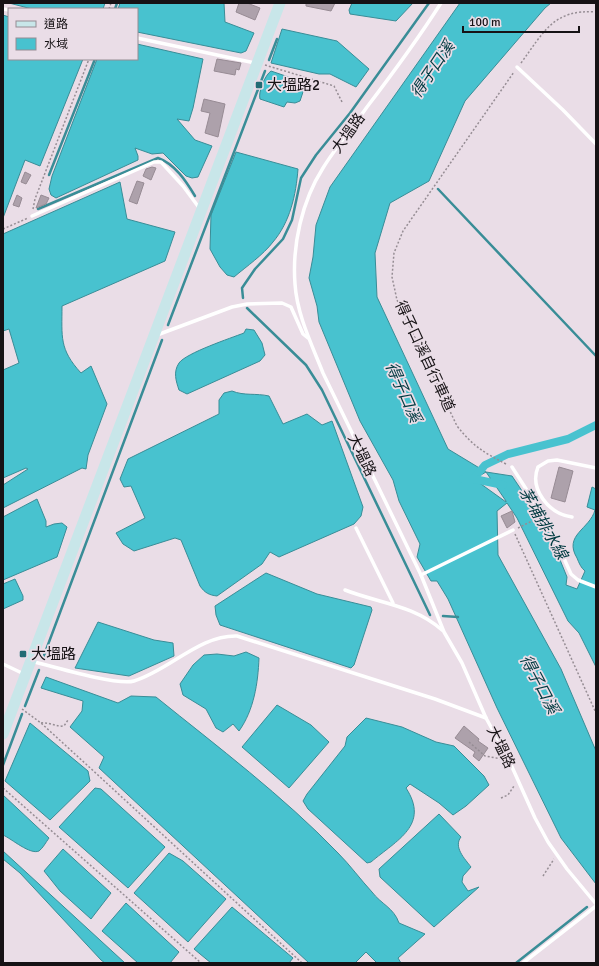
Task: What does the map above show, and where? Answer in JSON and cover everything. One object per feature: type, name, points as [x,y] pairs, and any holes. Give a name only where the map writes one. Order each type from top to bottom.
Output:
[{"type":"street","points":[[3,734],[201,209],[259,64],[280,3]]},
{"type":"lane","name":"大塭路","points":[[441,3],[422,32],[322,168],[307,199],[301,222],[296,251],[295,284],[300,310],[309,339],[323,373],[420,575],[444,632],[462,663],[486,718],[508,758],[517,781],[542,830],[558,855],[596,904]]},
{"type":"lane","points":[[138,38],[259,64]]},
{"type":"lane","points":[[518,67],[564,110],[596,144]]},
{"type":"lane","points":[[32,216],[154,162],[161,162],[170,170],[201,209]]},
{"type":"lane","points":[[153,337],[232,307],[247,304],[282,303],[290,308],[303,334],[309,339]]},
{"type":"lane","points":[[572,517],[561,514],[546,503],[535,481],[538,467],[548,461],[557,460],[596,468]]},
{"type":"lane","points":[[512,467],[552,530],[571,574],[578,580],[596,587]]},
{"type":"lane","points":[[356,528],[393,603]]},
{"type":"lane","points":[[420,575],[513,530]]},
{"type":"lane","points":[[345,590],[360,596],[393,603],[436,624],[444,632]]},
{"type":"lane","points":[[30,661],[106,679],[132,681],[156,672],[215,638],[237,636],[435,699],[486,718]]},
{"type":"lane","points":[[3,664],[26,674]]},
{"type":"lane","points":[[522,963],[596,904]]},
{"type":"path","name":"得子口溪自行車道","points":[[512,467],[479,450],[470,443],[457,426],[397,300],[392,277],[394,253],[403,231],[518,67],[553,22],[566,14],[582,11],[596,12]]},
{"type":"path","points":[[3,229],[32,216],[35,198],[89,60]]},
{"type":"path","points":[[259,64],[334,86],[342,102]]},
{"type":"path","points":[[542,516],[513,530],[519,547],[596,713]]},
{"type":"path","points":[[15,704],[41,724],[302,963]]},
{"type":"path","points":[[41,724],[48,722],[59,726],[64,726],[68,720]]},
{"type":"path","points":[[469,742],[485,756],[494,758],[508,758]]},
{"type":"path","points":[[501,798],[508,795],[517,781]]},
{"type":"path","points":[[3,788],[200,963]]},
{"type":"path","points":[[543,876],[558,855]]},
{"type":"water","points":[[9,3],[105,3],[103,8],[28,8]]},
{"type":"water","points":[[120,3],[224,3],[225,22],[254,33],[246,51],[241,53],[138,32],[138,8],[118,8]]},
{"type":"water","points":[[352,3],[413,3],[396,21],[350,14],[349,10]]},
{"type":"water","name":"得子口溪","points":[[460,3],[551,3],[545,8],[465,101],[429,181],[390,203],[375,253],[377,297],[448,449],[486,472],[512,476],[547,528],[567,577],[566,585],[577,589],[585,571],[580,565],[573,543],[579,532],[592,517],[595,510],[587,507],[592,487],[596,489],[596,667],[579,633],[568,621],[517,518],[507,503],[497,511],[498,555],[561,669],[596,751],[596,884],[561,838],[497,708],[448,599],[437,581],[431,581],[417,557],[420,544],[399,501],[393,480],[360,421],[319,322],[317,306],[309,278],[313,257],[316,225],[330,187]],"holes":[[[486,472],[506,502],[474,479]]]},
{"type":"water","points":[[3,15],[8,17],[8,60],[83,60],[40,166],[25,160],[3,218]]},
{"type":"water","points":[[282,29],[337,41],[369,69],[356,87],[330,74],[319,74],[271,63]]},
{"type":"water","points":[[138,44],[203,59],[189,121],[177,119],[195,140],[212,146],[198,177],[192,178],[186,176],[163,153],[152,154],[135,148],[138,160],[56,198],[51,195],[49,189],[52,176],[97,60],[138,60]]},
{"type":"water","points":[[271,71],[306,83],[300,101],[295,103],[287,102],[284,107],[260,99],[262,84],[266,76]]},
{"type":"water","points":[[236,152],[298,169],[294,198],[284,226],[265,251],[234,277],[227,275],[220,267],[210,249],[211,215]]},
{"type":"water","points":[[120,182],[127,219],[175,232],[165,261],[62,306],[62,334],[65,349],[74,365],[81,373],[91,366],[107,404],[88,455],[86,469],[82,468],[3,508],[3,485],[28,469],[26,468],[3,478],[3,370],[19,363],[9,329],[3,331],[3,234]]},
{"type":"water","points":[[246,329],[254,330],[262,343],[265,355],[260,361],[187,394],[179,390],[176,380],[176,370],[177,366],[183,359],[209,346],[244,333]]},
{"type":"water","points":[[232,391],[269,396],[283,424],[307,414],[322,425],[332,421],[363,507],[361,516],[354,524],[279,557],[270,552],[262,564],[217,596],[207,593],[200,586],[181,540],[175,538],[134,551],[123,544],[116,533],[145,518],[131,486],[124,487],[120,479],[128,459],[219,414],[219,400],[224,393]]},
{"type":"water","points":[[37,499],[46,521],[46,527],[62,523],[67,527],[57,557],[3,580],[3,517]]},
{"type":"water","points":[[266,573],[317,594],[371,607],[372,610],[354,665],[351,668],[220,625],[216,615],[215,606]]},
{"type":"water","points":[[15,579],[23,596],[23,600],[3,609],[3,584]]},
{"type":"water","points":[[98,622],[154,640],[173,643],[174,656],[129,676],[75,668]]},
{"type":"water","points":[[246,652],[259,658],[258,677],[252,705],[239,731],[233,724],[223,732],[216,728],[206,709],[183,695],[180,684],[193,665],[204,655],[217,654],[234,656]]},
{"type":"water","points":[[46,677],[118,703],[131,696],[156,697],[250,772],[317,832],[376,896],[391,910],[399,923],[425,934],[398,958],[401,963],[377,963],[366,952],[355,963],[309,963],[99,768],[104,757],[70,727],[82,711],[83,701],[41,688]]},
{"type":"water","points":[[277,705],[311,725],[329,742],[289,788],[242,747]]},
{"type":"water","points":[[366,718],[402,727],[436,742],[454,746],[484,776],[489,785],[466,806],[453,815],[439,803],[410,784],[406,788],[412,801],[414,812],[412,822],[400,839],[371,862],[367,863],[308,809],[303,801],[345,746],[347,737]]},
{"type":"water","points":[[30,723],[88,771],[90,781],[50,820],[5,781]]},
{"type":"water","points":[[95,788],[101,789],[165,847],[128,888],[59,827]]},
{"type":"water","points":[[3,795],[49,838],[39,851],[35,852],[26,849],[3,835]]},
{"type":"water","points":[[439,814],[461,837],[458,845],[459,849],[471,867],[463,876],[462,882],[468,891],[479,887],[434,927],[380,877],[379,869]]},
{"type":"water","points":[[63,849],[111,893],[91,919],[60,891],[44,871]]},
{"type":"water","points":[[3,851],[125,963],[105,963],[101,960],[20,873],[3,859]]},
{"type":"water","points":[[169,853],[183,861],[226,899],[188,942],[134,893]]},
{"type":"water","points":[[126,903],[179,952],[170,963],[138,963],[102,931]]},
{"type":"water","points":[[232,907],[293,958],[289,963],[211,963],[194,949]]},
{"type":"building","points":[[239,3],[247,3],[260,8],[255,20],[236,12]]},
{"type":"building","points":[[306,3],[335,3],[331,11],[306,6]]},
{"type":"building","points":[[217,59],[241,63],[239,70],[236,69],[235,75],[214,71]]},
{"type":"building","points":[[204,99],[225,104],[218,137],[205,133],[210,113],[201,111]]},
{"type":"building","points":[[152,167],[156,168],[151,180],[143,176],[146,169]]},
{"type":"building","points":[[25,172],[31,175],[26,184],[21,182]]},
{"type":"building","points":[[137,181],[144,183],[137,204],[129,201]]},
{"type":"building","points":[[17,195],[22,198],[19,207],[13,205]]},
{"type":"building","points":[[41,195],[49,198],[46,204],[36,208]]},
{"type":"building","points":[[559,467],[573,471],[565,502],[551,498]]},
{"type":"building","points":[[512,511],[515,522],[507,528],[501,516]]},
{"type":"building","points":[[464,726],[479,739],[478,741],[488,748],[479,761],[473,756],[475,752],[455,738]]},
{"type":"waterway","points":[[115,8],[117,3]]},
{"type":"waterway","points":[[243,298],[242,288],[255,269],[283,239],[292,220],[301,178],[316,155],[350,113],[429,3]]},
{"type":"waterway","points":[[269,60],[277,39]]},
{"type":"waterway","points":[[49,175],[95,60]]},
{"type":"waterway","points":[[168,325],[265,71]]},
{"type":"waterway","points":[[38,209],[158,158],[170,164],[175,169],[184,179],[195,196]]},
{"type":"waterway","points":[[438,189],[596,356]]},
{"type":"waterway","points":[[247,308],[306,365],[322,390],[430,615]]},
{"type":"waterway","points":[[43,658],[162,340]]},
{"type":"waterway","points":[[475,477],[485,465],[508,454],[568,439],[596,425]]},
{"type":"waterway","name":"茅埔排水線","points":[[463,479],[474,479],[503,485]]},
{"type":"waterway","points":[[443,616],[458,617]]},
{"type":"waterway","points":[[25,706],[39,670]]},
{"type":"waterway","points":[[3,765],[22,714]]},
{"type":"waterway","points":[[516,963],[587,907]]},
{"type":"place","name":"大塭路2","points":[[259,85]]},
{"type":"place","name":"大塭路","points":[[23,654]]}]
